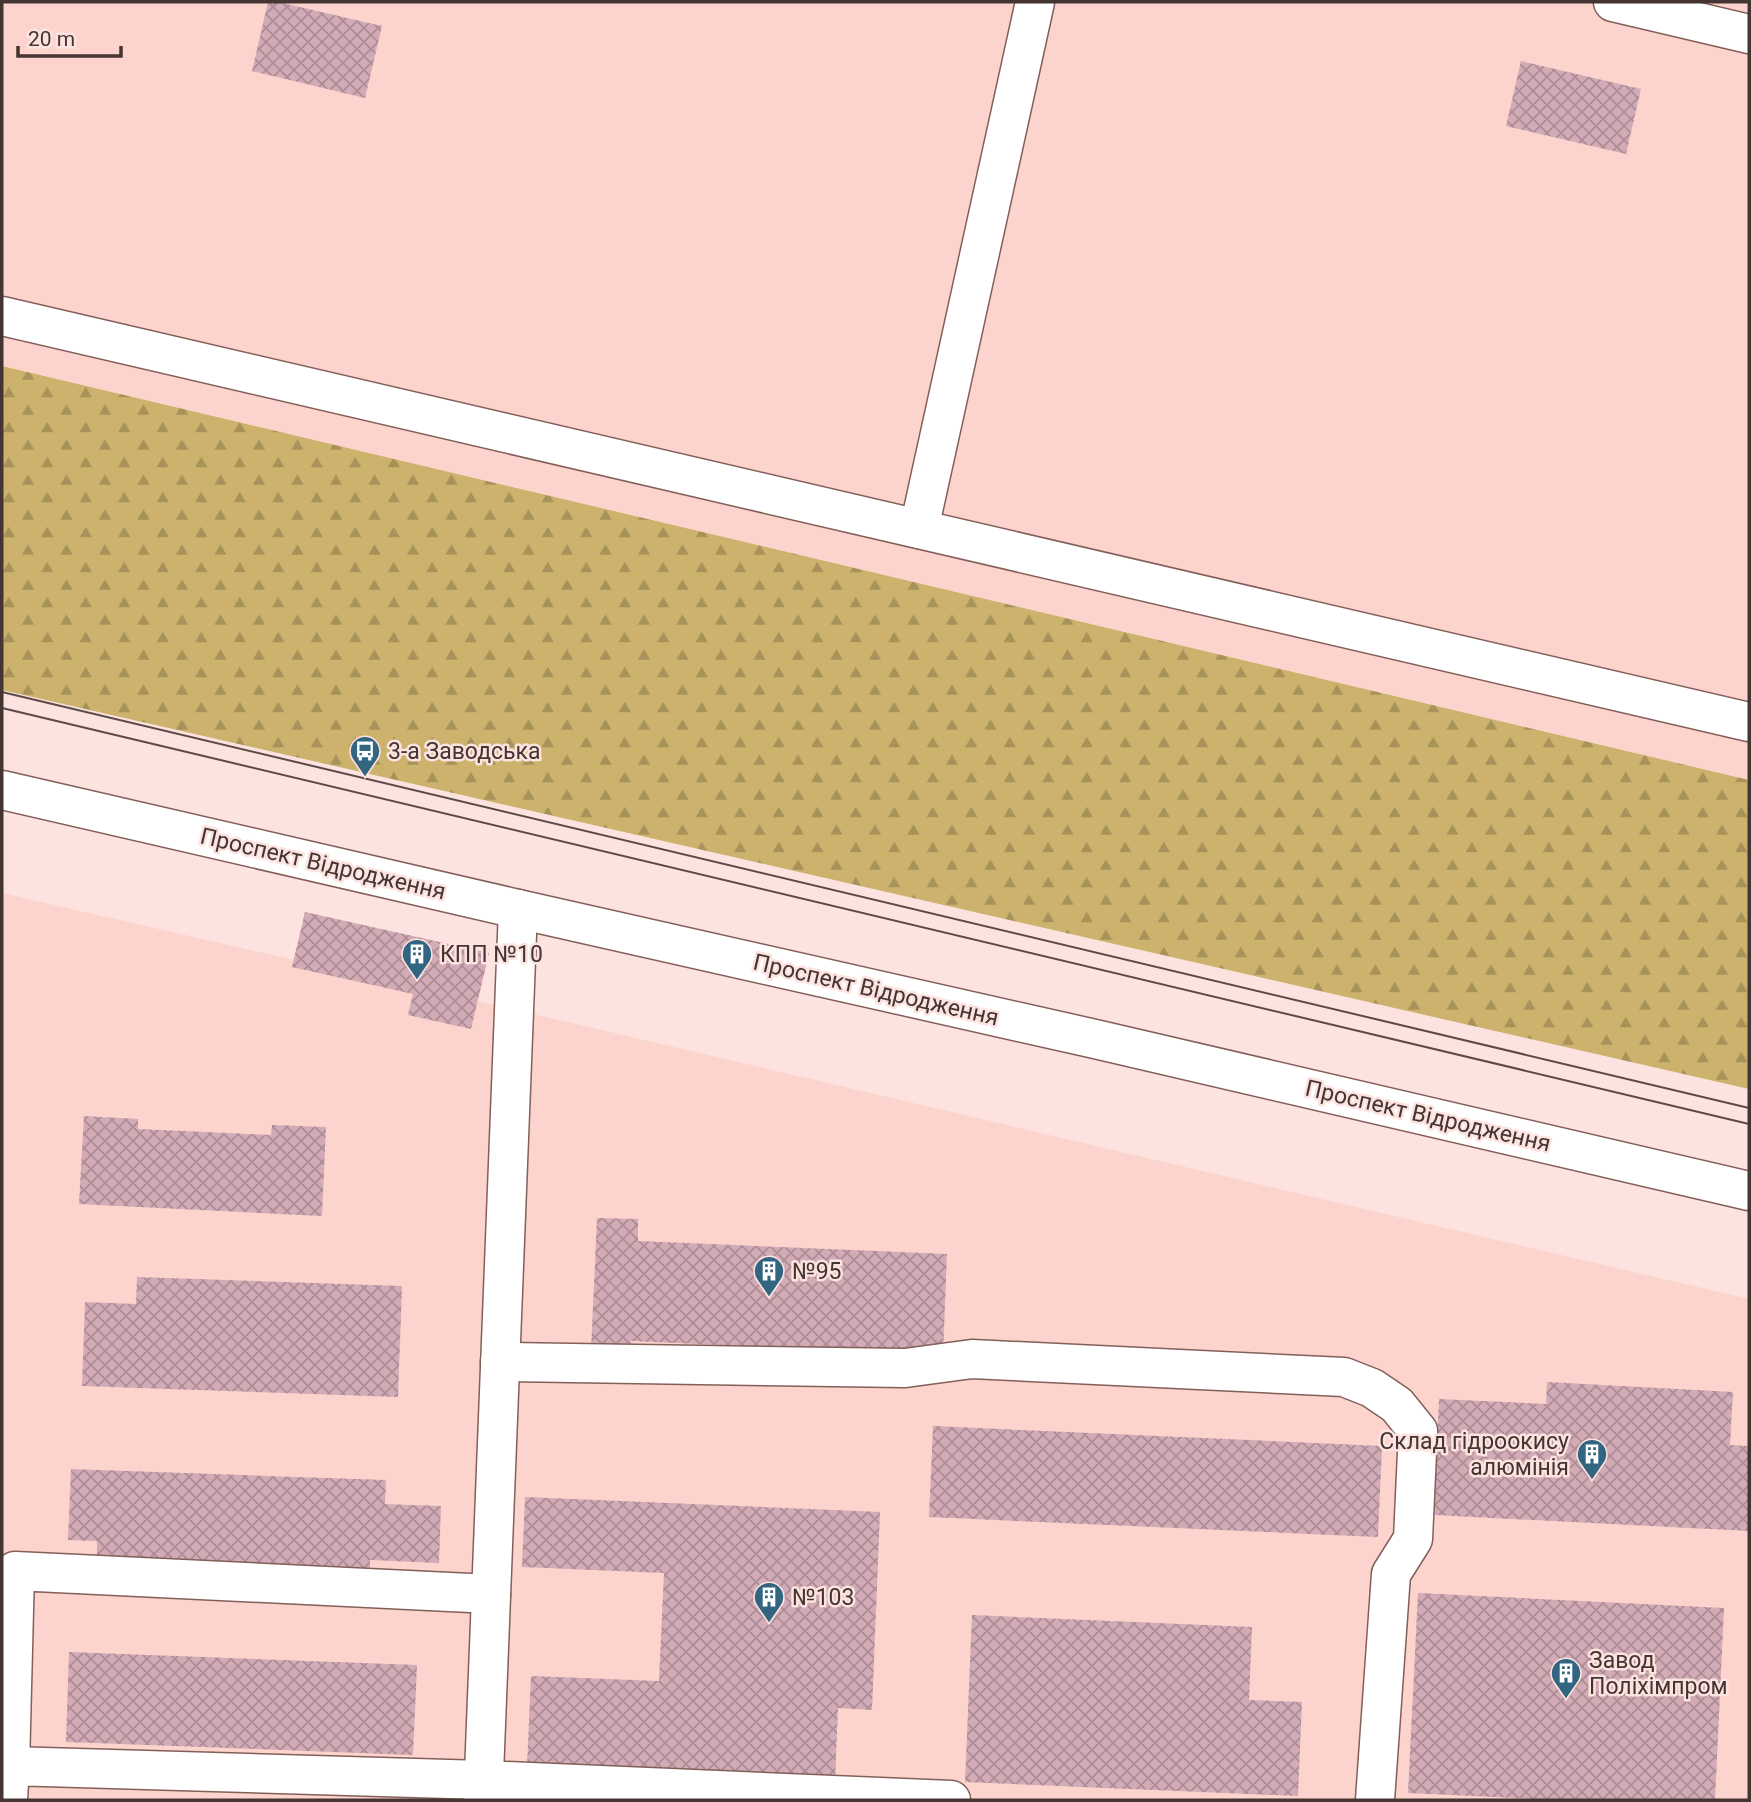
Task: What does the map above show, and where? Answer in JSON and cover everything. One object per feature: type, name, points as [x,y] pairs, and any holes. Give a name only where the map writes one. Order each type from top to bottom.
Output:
[{"type":"street","points":[[919,529],[1035,2]]},
{"type":"street","points":[[1613,2],[1749,34]]},
{"type":"street","points":[[2,316],[1749,722]]},
{"type":"street","name":"Проспект Відродження","points":[[2,790],[1749,1191]]},
{"type":"street","points":[[483,1790],[518,909]]},
{"type":"street","points":[[500,1362],[905,1368],[972,1359],[1344,1377],[1372,1388],[1397,1405],[1418,1431],[1413,1539],[1391,1574],[1375,1800]]},
{"type":"street","points":[[491,1594],[15,1572],[9,1783],[951,1800]]},
{"type":"shaded area","points":[[2,2],[1749,2],[1749,780],[2,366]]},
{"type":"shaded area","points":[[2,893],[294,960],[305,912],[489,953],[478,1001],[1749,1299],[1749,1800],[2,1800]]},
{"type":"green space","points":[[2,366],[1749,780],[1749,1089],[2,690]]},
{"type":"building","points":[[268,2],[382,26],[365,98],[252,71]]},
{"type":"building","points":[[1521,61],[1641,89],[1626,154],[1506,126]]},
{"type":"building","name":"КПП №10","points":[[305,912],[489,953],[471,1029],[408,1015],[413,994],[292,967]]},
{"type":"building","points":[[84,1116],[138,1119],[138,1129],[271,1135],[272,1125],[326,1127],[322,1216],[79,1204]]},
{"type":"building","name":"№95","points":[[597,1218],[638,1219],[638,1241],[947,1254],[943,1355],[631,1341],[630,1353],[591,1351]]},
{"type":"building","points":[[137,1277],[402,1286],[398,1397],[82,1386],[85,1302],[136,1304]]},
{"type":"building","name":"Склад гідроокису алюмінія","points":[[1547,1382],[1733,1392],[1730,1445],[1749,1446],[1749,1531],[1434,1515],[1439,1399],[1546,1404]]},
{"type":"building","points":[[933,1426],[1382,1446],[1378,1537],[929,1517]]},
{"type":"building","points":[[71,1469],[386,1480],[385,1504],[441,1506],[439,1563],[370,1560],[370,1574],[97,1565],[97,1541],[68,1540]]},
{"type":"building","name":"№103","points":[[525,1497],[880,1512],[872,1710],[838,1708],[835,1780],[527,1767],[531,1676],[659,1681],[664,1573],[522,1567]]},
{"type":"building","name":"Завод Поліхімпром","points":[[1418,1593],[1724,1608],[1715,1800],[1559,1800],[1408,1793]]},
{"type":"building","points":[[972,1615],[1252,1627],[1249,1700],[1302,1702],[1298,1796],[965,1782]]},
{"type":"building","points":[[69,1652],[417,1665],[413,1755],[66,1742]]},
{"type":"tram line","points":[[2,692],[1749,1108]]},
{"type":"tram line","points":[[2,708],[1749,1124]]},
{"type":"place","name":"3-а Заводська","points":[[365,778]]},
{"type":"place","name":"КПП №10","points":[[417,981]]},
{"type":"place","name":"№95","points":[[769,1298]]},
{"type":"place","name":"Склад гідроокису алюмінія","points":[[1592,1481]]},
{"type":"place","name":"№103","points":[[769,1624]]},
{"type":"place","name":"Завод Поліхімпром","points":[[1566,1700]]}]
